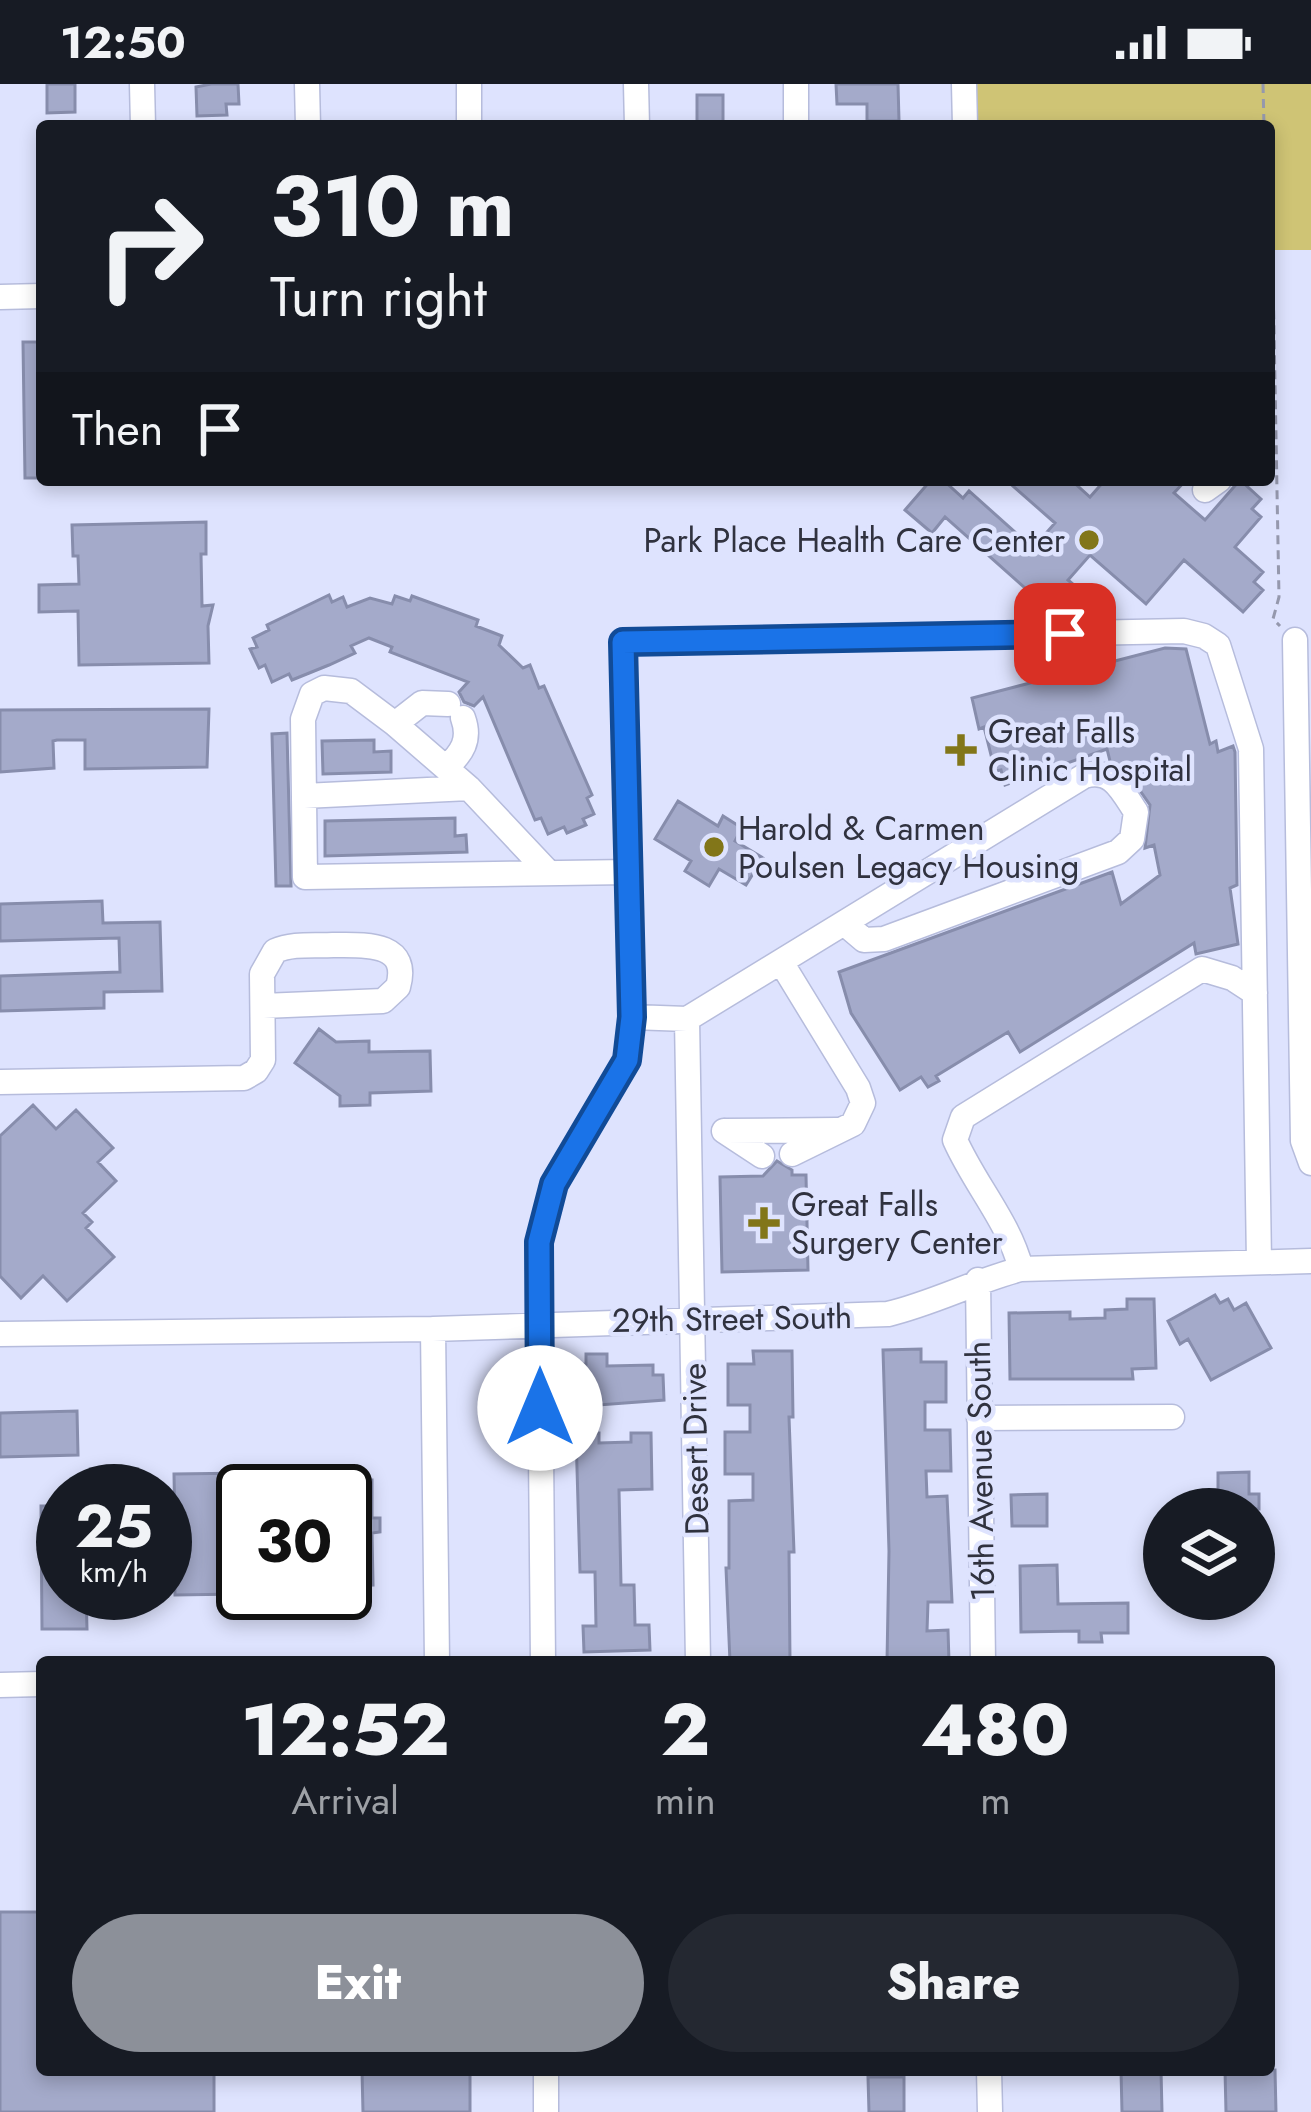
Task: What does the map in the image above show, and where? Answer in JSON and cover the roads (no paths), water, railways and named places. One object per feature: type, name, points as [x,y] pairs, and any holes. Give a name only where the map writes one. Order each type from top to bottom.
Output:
[{"type":"street","points":[[142,84],[143,120]]},
{"type":"street","points":[[307,84],[308,120]]},
{"type":"street","points":[[469,84],[470,120]]},
{"type":"street","points":[[636,84],[637,120]]},
{"type":"street","points":[[796,84],[796,120]]},
{"type":"street","points":[[964,84],[965,120]]},
{"type":"street","points":[[0,297],[36,296]]},
{"type":"street","points":[[542,1656],[539,1242],[554,1184],[627,1060],[632,1017],[623,642],[1184,631],[1218,645],[1251,749],[1259,1262]]},
{"type":"street","points":[[1294,640],[1304,741],[1303,1141],[1311,1162]]},
{"type":"street","points":[[549,873],[469,788],[395,724],[351,691],[324,688],[312,694],[303,719],[305,877],[629,872]]},
{"type":"street","points":[[395,724],[422,704],[456,711],[467,738],[446,768]]},
{"type":"street","points":[[632,1017],[687,1019],[781,962],[844,923],[1090,773],[1111,777],[1136,812],[1132,839],[1118,852],[884,939],[865,940],[844,923]]},
{"type":"street","points":[[304,796],[469,788]]},
{"type":"street","points":[[0,1082],[244,1078],[262,1060],[263,968],[269,957],[282,948],[376,945],[391,952],[400,965],[398,987],[383,1001],[263,1006]]},
{"type":"street","points":[[781,962],[862,1095],[858,1118],[844,1130],[792,1154]]},
{"type":"street","points":[[1021,1269],[1014,1240],[968,1171],[956,1140],[963,1117],[1202,969],[1232,978],[1255,993]]},
{"type":"street","name":"Desert Drive","points":[[687,1019],[698,1656]]},
{"type":"street","points":[[690,1132],[844,1130]]},
{"type":"street","points":[[725,1131],[762,1156]]},
{"type":"street","name":"29th Street South","points":[[0,1334],[433,1330],[888,1314],[924,1306],[978,1280],[1021,1269],[1311,1261]]},
{"type":"street","name":"16th Avenue South","points":[[978,1280],[983,1656]]},
{"type":"street","points":[[433,1330],[437,1656]]},
{"type":"street","points":[[980,1418],[1172,1417]]},
{"type":"street","points":[[0,1685],[36,1684]]},
{"type":"street","points":[[546,2076],[546,2112]]},
{"type":"street","points":[[989,2076],[990,2112]]},
{"type":"place","name":"Park Place Health Care Center","points":[[1089,540]]},
{"type":"place","name":"Great Falls Clinic Hospital","points":[[961,750]]},
{"type":"place","name":"Harold & Carmen Poulsen Legacy Housing","points":[[714,847]]},
{"type":"place","name":"Great Falls Surgery Center","points":[[764,1223]]}]
